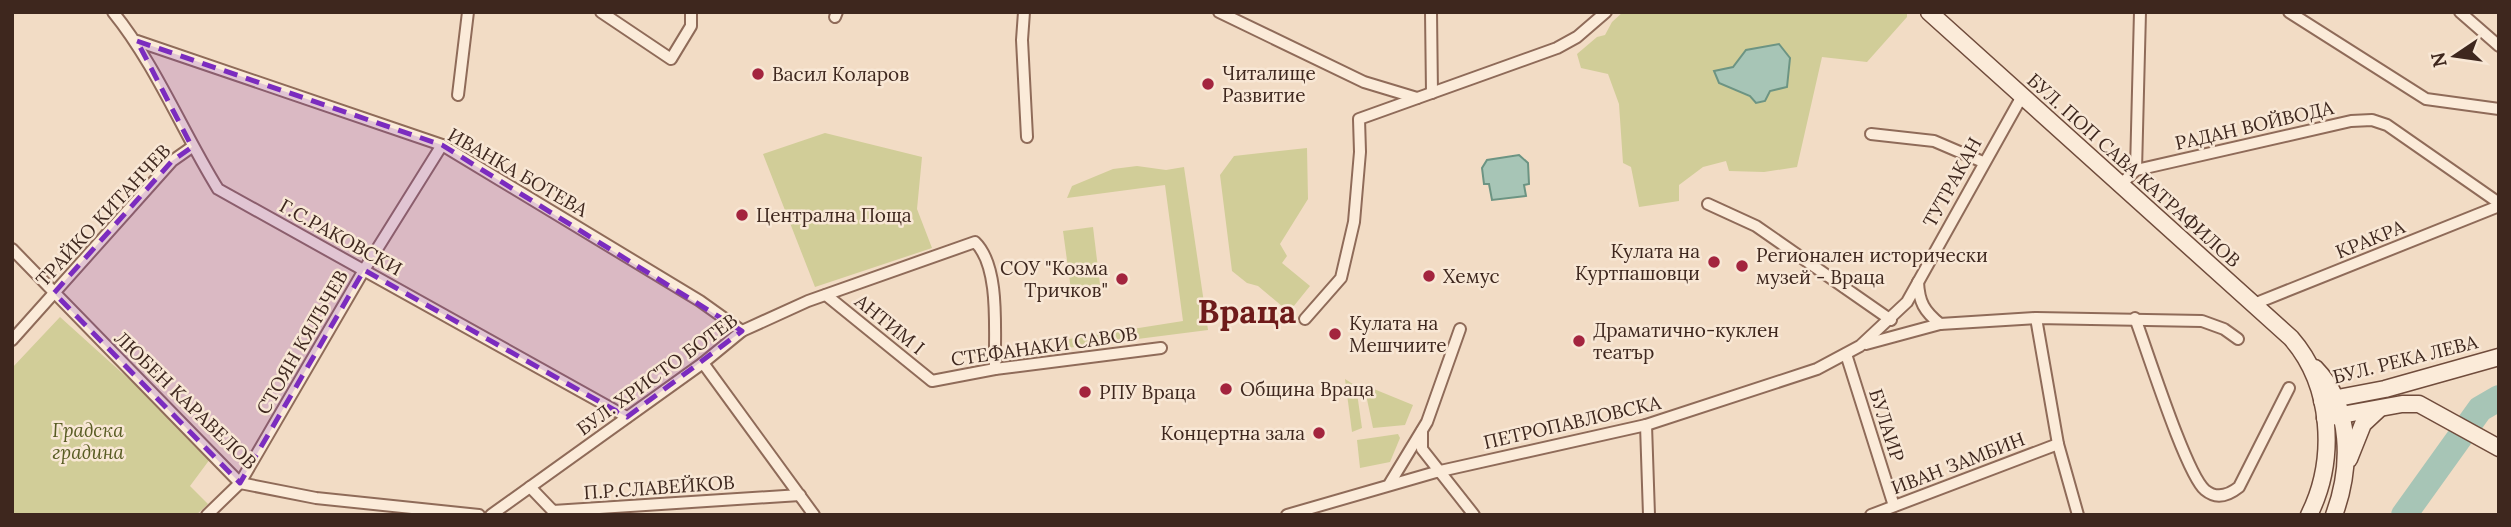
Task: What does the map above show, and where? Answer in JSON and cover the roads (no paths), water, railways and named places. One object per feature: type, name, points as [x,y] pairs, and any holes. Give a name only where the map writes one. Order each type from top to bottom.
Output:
[{"type":"street","name":"Г.С.РАКОВСКИ","points":[[114,12],[137,41],[192,147],[218,189],[627,417]]},
{"type":"street","points":[[458,95],[468,12]]},
{"type":"street","points":[[601,12],[671,60],[691,26],[691,12]]},
{"type":"street","points":[[1219,12],[1364,82],[1417,98]]},
{"type":"street","points":[[1431,12],[1432,93]]},
{"type":"street","points":[[1305,319],[1341,278],[1354,222],[1360,152],[1359,118],[1557,48],[1577,37],[1606,12]]},
{"type":"street","name":"БУЛ. ПОП САВА КАТРАФИЛОВ","points":[[1928,12],[2291,338],[2325,378],[2330,400]]},
{"type":"street","points":[[2119,186],[2136,170],[2140,12]]},
{"type":"street","points":[[2289,12],[2426,99],[2499,108]]},
{"type":"street","points":[[2460,12],[2499,46]]},
{"type":"street","points":[[1020,13],[1027,137]]},
{"type":"street","name":"ИВАНКА БОТЕВА","points":[[137,41],[442,145],[700,302],[742,331]]},
{"type":"street","name":"ТУТРАКАН","points":[[1860,346],[1891,320],[1907,302],[2021,98]]},
{"type":"street","name":"РАДАН ВОЙВОДА","points":[[2136,170],[2351,121],[2372,120],[2387,125],[2499,204]]},
{"type":"street","points":[[1871,134],[1934,141],[1983,162]]},
{"type":"street","name":"СТОЯН КЯЛЪЧЕВ","points":[[207,515],[240,483],[364,270],[442,145]]},
{"type":"street","name":"ТРАЙКО КИТАНЧЕВ","points":[[12,340],[172,161],[192,147]]},
{"type":"street","points":[[1707,204],[1756,226],[1891,320]]},
{"type":"street","name":"КРАКРА","points":[[2253,304],[2499,204]]},
{"type":"street","name":"БУЛ. ХРИСТО БОТЕВ","points":[[491,515],[703,363],[742,331],[826,295],[975,242],[984,250],[992,277],[995,369]]},
{"type":"street","name":"ЛЮБЕН КАРАВЕЛОВ","points":[[12,249],[240,483],[316,498],[479,515]]},
{"type":"street","points":[[1918,281],[1919,300],[1927,313],[1940,324]]},
{"type":"street","name":"АНТИМ I","points":[[826,295],[932,381]]},
{"type":"street","points":[[2036,318],[2058,444],[2078,515]]},
{"type":"street","points":[[1860,346],[1940,324],[2036,318],[2202,321],[2224,329],[2238,339]]},
{"type":"street","points":[[2135,318],[2187,459],[2205,490],[2216,496],[2229,495],[2239,487],[2289,388]]},
{"type":"street","points":[[1390,483],[1422,431],[1460,329]]},
{"type":"street","name":"ПЕТРОПАВЛОВСКА","points":[[1287,515],[1441,470],[1646,425],[1817,369],[1860,346]]},
{"type":"street","name":"СТЕФАНАКИ САВОВ","points":[[932,381],[995,369],[1161,348]]},
{"type":"street","name":"БУЛАИР","points":[[1846,354],[1894,506]]},
{"type":"street","name":"БУЛ. РЕКА ЛЕВА","points":[[2330,400],[2499,357]]},
{"type":"street","points":[[703,363],[814,515]]},
{"type":"street","points":[[2438,374],[2428,384],[2426,394],[2440,414],[2494,445]]},
{"type":"street","points":[[2330,400],[2342,415],[2344,471]]},
{"type":"street","points":[[2309,515],[2324,474],[2325,418],[2330,400]]},
{"type":"street","name":"БУЛ. РЕКА ЛЕВА","points":[[2325,418],[2419,404],[2440,414]]},
{"type":"street","points":[[2334,515],[2344,471],[2363,424],[2381,408]]},
{"type":"street","points":[[1646,425],[1649,515]]},
{"type":"street","points":[[1422,431],[1422,449],[1474,515]]},
{"type":"street","name":"ИВАН ЗАМБИН","points":[[1871,515],[2058,444]]},
{"type":"street","name":"П.Р.СЛАВЕЙКОВ","points":[[530,486],[553,511],[614,511],[800,495]]},
{"type":"waterway","points":[[2404,515],[2480,409],[2499,398]]},
{"type":"place","name":"Васил Коларов","points":[[758,74]]},
{"type":"place","name":"Читалище Развитие","points":[[1208,84]]},
{"type":"place","name":"Централна Поща","points":[[742,215]]},
{"type":"place","name":"Кулата на Куртпашовци","points":[[1714,262]]},
{"type":"place","name":"Регионален исторически музей - Враца","points":[[1742,266]]},
{"type":"place","name":"Хемус","points":[[1429,276]]},
{"type":"place","name":"СОУ \"Козма Тричков\"","points":[[1122,279]]},
{"type":"place","name":"Кулата на Мешчиите","points":[[1335,334]]},
{"type":"place","name":"Драматично-куклен театър","points":[[1579,341]]},
{"type":"place","name":"Община Враца","points":[[1226,389]]},
{"type":"place","name":"РПУ Враца","points":[[1085,392]]},
{"type":"place","name":"Концертна зала","points":[[1319,433]]},
{"type":"district","name":"Враца","points":[[1247,311]]},
{"type":"park label","name":"Градска градина","points":[[88,441]]}]
